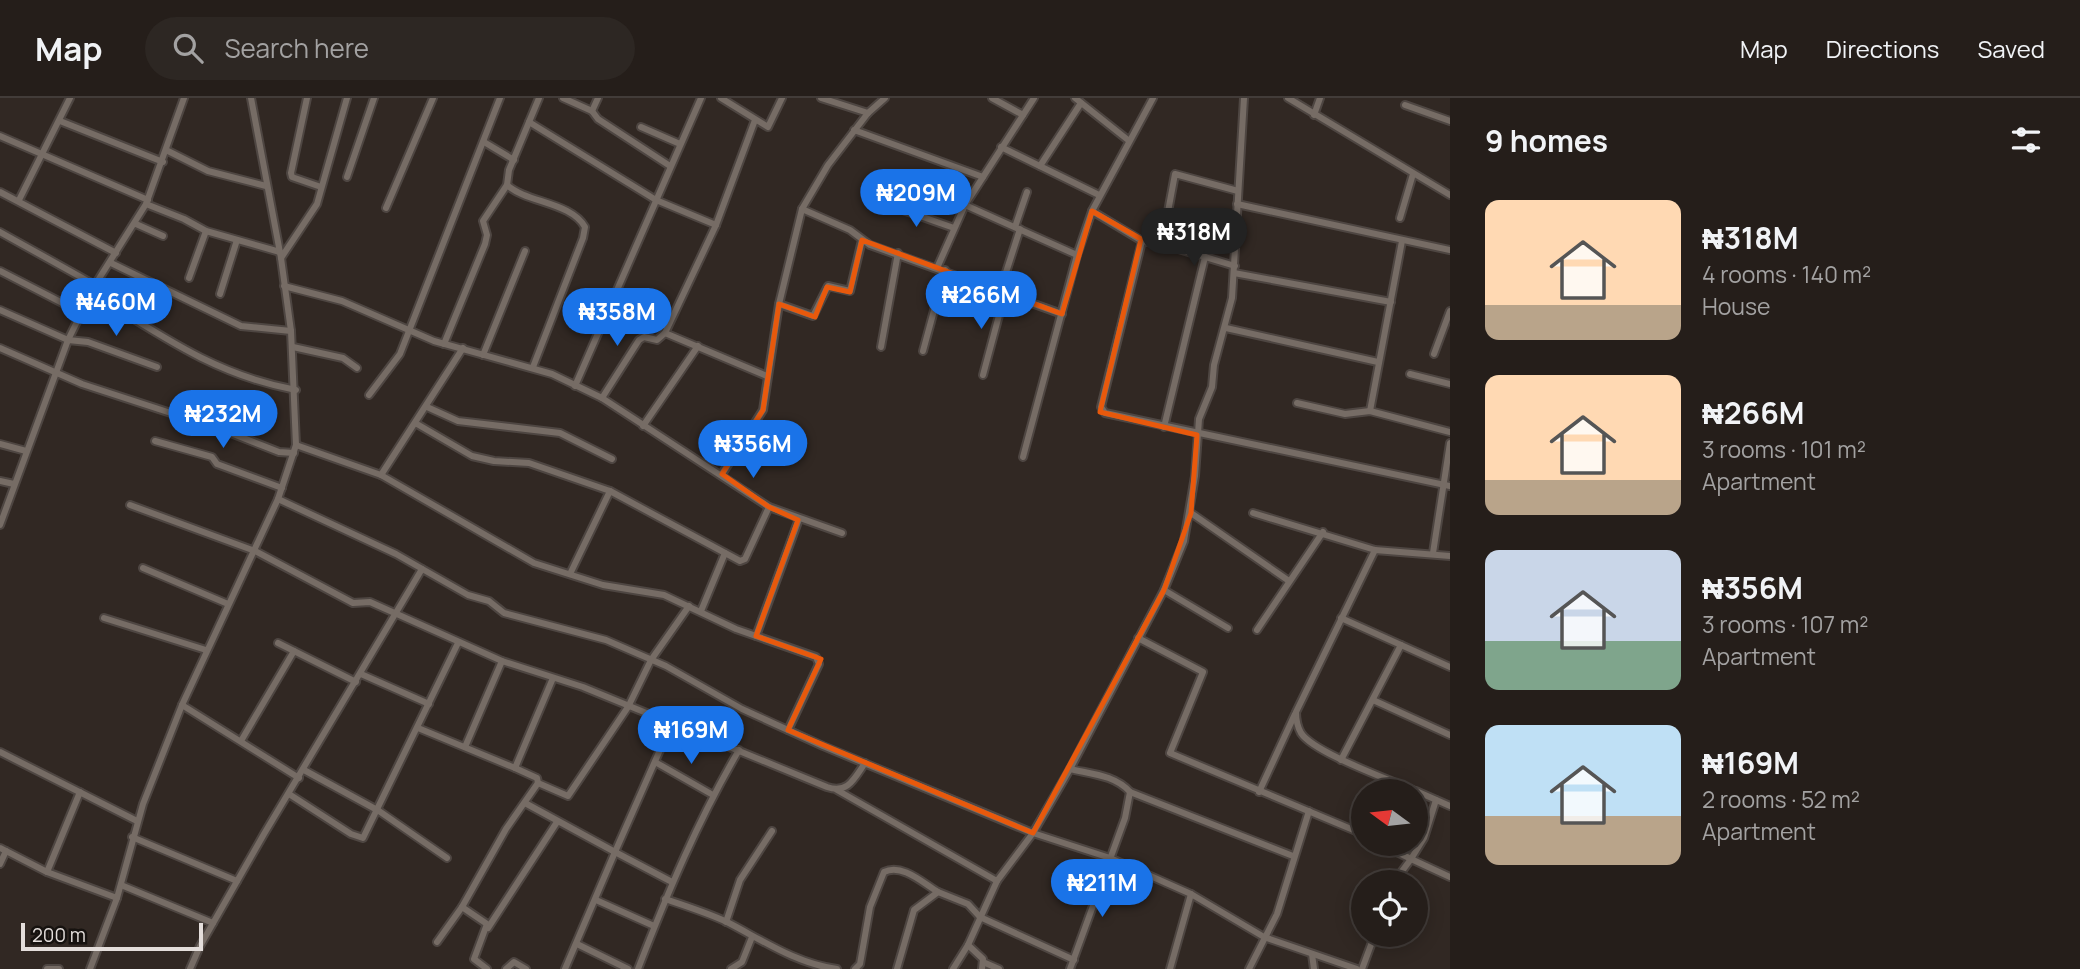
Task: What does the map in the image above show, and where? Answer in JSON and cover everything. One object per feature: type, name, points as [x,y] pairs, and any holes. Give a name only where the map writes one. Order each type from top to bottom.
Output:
[{"type":"street","points":[[19,200],[45,153],[70,98]]},
{"type":"street","points":[[0,525],[54,373],[80,312],[147,202],[168,151],[184,98]]},
{"type":"street","points":[[90,969],[117,898],[137,821],[182,705],[278,499],[296,445],[296,390],[291,331],[281,255],[251,98]]},
{"type":"street","points":[[307,98],[291,173],[292,177],[321,187]]},
{"type":"street","points":[[281,255],[313,210],[347,98]]},
{"type":"street","points":[[347,177],[374,98]]},
{"type":"street","points":[[386,208],[433,98]]},
{"type":"street","points":[[369,395],[400,354],[500,98]]},
{"type":"street","points":[[444,344],[485,244],[487,235],[483,221],[508,185],[514,160],[539,98]]},
{"type":"street","points":[[563,98],[592,111],[598,119],[670,166]]},
{"type":"street","points":[[592,111],[598,98]]},
{"type":"street","points":[[575,386],[701,98]]},
{"type":"street","points":[[721,98],[755,120],[770,126],[782,98]]},
{"type":"street","points":[[740,108],[744,98]]},
{"type":"street","points":[[821,98],[868,113]]},
{"type":"street","points":[[722,474],[761,416],[779,304],[802,209],[828,164],[868,113],[885,98]]},
{"type":"street","points":[[992,98],[1023,115]]},
{"type":"street","points":[[937,268],[965,205],[1034,98]]},
{"type":"street","points":[[1023,457],[1077,255],[1092,211],[1153,98]]},
{"type":"street","points":[[953,969],[968,945],[997,881],[1033,833],[1070,769],[1164,590],[1184,541],[1191,513],[1201,410],[1212,387],[1214,365],[1226,328],[1234,270],[1244,98]]},
{"type":"street","points":[[1288,98],[1450,195]]},
{"type":"street","points":[[1314,115],[1320,98]]},
{"type":"street","points":[[1040,166],[1078,100],[1128,140]]},
{"type":"street","points":[[1405,104],[1450,121]]},
{"type":"street","points":[[602,398],[639,340],[644,337],[657,340],[665,333],[716,225],[755,120]]},
{"type":"street","points":[[60,121],[163,162]]},
{"type":"street","points":[[529,122],[656,200],[716,225]]},
{"type":"street","points":[[641,127],[680,144]]},
{"type":"street","points":[[854,130],[983,177]]},
{"type":"street","points":[[0,136],[45,153],[206,232],[281,255]]},
{"type":"street","points":[[484,142],[514,160]]},
{"type":"street","points":[[1001,147],[1099,195]]},
{"type":"street","points":[[168,151],[208,171],[266,186]]},
{"type":"street","points":[[1162,244],[1175,174],[1238,191]]},
{"type":"street","points":[[1400,218],[1413,174]]},
{"type":"street","points":[[508,185],[547,202],[580,221],[585,227],[533,368]]},
{"type":"street","points":[[0,192],[116,253]]},
{"type":"street","points":[[983,375],[1027,192]]},
{"type":"street","points":[[886,204],[954,228]]},
{"type":"street","points":[[1237,204],[1450,250]]},
{"type":"street","points":[[965,205],[1077,255]]},
{"type":"street","points":[[802,209],[850,230],[862,240],[1062,314]]},
{"type":"street","points":[[1092,211],[1142,241],[1205,257],[1234,270],[1391,302]]},
{"type":"street","points":[[136,224],[163,236]]},
{"type":"street","points":[[0,232],[205,362],[256,382],[296,390]]},
{"type":"street","points":[[189,278],[206,232]]},
{"type":"street","points":[[220,294],[237,240]]},
{"type":"street","points":[[779,304],[813,316],[827,287],[850,291],[862,240]]},
{"type":"street","points":[[1142,241],[1101,407],[1105,413],[1197,435],[1447,486]]},
{"type":"street","points":[[1370,411],[1402,241]]},
{"type":"street","points":[[483,355],[525,251]]},
{"type":"street","points":[[881,348],[898,253]]},
{"type":"street","points":[[1164,427],[1205,257]]},
{"type":"street","points":[[111,263],[241,326],[291,331]]},
{"type":"street","points":[[923,351],[946,270]]},
{"type":"street","points":[[0,271],[80,312]]},
{"type":"street","points":[[284,286],[352,304],[409,332],[533,368],[575,386],[602,398],[769,507],[842,533]]},
{"type":"street","points":[[0,310],[68,340],[88,342],[157,367]]},
{"type":"street","points":[[1434,354],[1450,311]]},
{"type":"street","points":[[1226,328],[1378,362]]},
{"type":"street","points":[[665,333],[767,376]]},
{"type":"street","points":[[643,426],[698,346]]},
{"type":"street","points":[[293,347],[343,358],[357,368]]},
{"type":"street","points":[[0,348],[54,373],[177,415]]},
{"type":"street","points":[[381,475],[417,424],[463,348]]},
{"type":"street","points":[[1410,374],[1450,384]]},
{"type":"street","points":[[1297,403],[1345,414],[1370,411],[1450,432]]},
{"type":"street","points":[[427,407],[458,421],[560,433],[612,459]]},
{"type":"street","points":[[417,424],[472,456],[494,461],[529,463],[610,491],[740,561],[745,559],[769,507]]},
{"type":"street","points":[[218,428],[279,452],[294,453]]},
{"type":"street","points":[[155,441],[212,457],[217,464],[282,488]]},
{"type":"street","points":[[1433,553],[1447,486],[1450,443]]},
{"type":"street","points":[[0,444],[26,451]]},
{"type":"street","points":[[296,445],[381,475],[534,563],[611,587],[664,595],[818,660],[788,730]]},
{"type":"street","points":[[0,481],[14,484]]},
{"type":"street","points":[[570,574],[610,491]]},
{"type":"street","points":[[278,499],[422,569],[468,595],[489,601],[504,612],[596,636],[651,660],[788,730],[1033,833],[1110,858],[1191,894],[1264,937],[1360,969],[1369,947]]},
{"type":"street","points":[[130,505],[255,551],[354,603],[370,603],[502,662],[583,687],[671,726],[838,790],[997,881]]},
{"type":"street","points":[[1191,513],[1289,581]]},
{"type":"street","points":[[1253,513],[1323,532],[1375,550],[1450,556]]},
{"type":"street","points":[[756,636],[799,519]]},
{"type":"street","points":[[1257,630],[1323,532]]},
{"type":"street","points":[[1259,792],[1375,550]]},
{"type":"street","points":[[701,611],[725,553]]},
{"type":"street","points":[[143,568],[228,604]]},
{"type":"street","points":[[190,969],[237,881],[397,616],[422,569]]},
{"type":"street","points":[[1164,590],[1228,628]]},
{"type":"street","points":[[537,783],[568,796],[628,707],[651,660],[689,606]]},
{"type":"street","points":[[104,618],[206,650]]},
{"type":"street","points":[[1341,618],[1450,667]]},
{"type":"street","points":[[1138,638],[1203,672],[1170,753],[1351,829]]},
{"type":"street","points":[[278,643],[356,682]]},
{"type":"street","points":[[289,794],[351,834],[363,838],[379,811],[458,643]]},
{"type":"street","points":[[1341,760],[1401,645]]},
{"type":"street","points":[[241,741],[294,651]]},
{"type":"street","points":[[465,747],[502,662]]},
{"type":"street","points":[[361,674],[429,704]]},
{"type":"street","points":[[515,768],[553,678]]},
{"type":"street","points":[[1373,700],[1450,735]]},
{"type":"street","points":[[182,705],[299,778]]},
{"type":"street","points":[[1296,712],[1302,736],[1341,760],[1386,779]]},
{"type":"street","points":[[565,969],[671,726]]},
{"type":"street","points":[[418,728],[537,778],[537,783],[506,829],[462,907],[437,942]]},
{"type":"street","points":[[638,969],[672,881],[713,795],[739,750]]},
{"type":"street","points":[[0,752],[137,821]]},
{"type":"street","points":[[655,761],[713,795]]},
{"type":"street","points":[[838,790],[852,782],[865,763]]},
{"type":"street","points":[[1070,769],[1109,778],[1122,784],[1130,792],[1293,856]]},
{"type":"street","points":[[304,770],[379,811],[447,858]]},
{"type":"street","points":[[47,872],[80,792]]},
{"type":"street","points":[[1070,969],[1125,818],[1130,792]]},
{"type":"street","points":[[1428,797],[1450,806]]},
{"type":"street","points":[[1403,870],[1424,838],[1436,800]]},
{"type":"street","points":[[525,803],[672,881]]},
{"type":"street","points":[[1249,969],[1277,914],[1309,811]]},
{"type":"street","points":[[487,969],[474,958],[488,928],[557,822]]},
{"type":"street","points":[[726,922],[740,880],[772,831]]},
{"type":"street","points":[[132,837],[237,881]]},
{"type":"street","points":[[0,864],[3,850],[47,872],[117,898]]},
{"type":"street","points":[[1405,856],[1450,877]]},
{"type":"street","points":[[855,969],[860,964],[870,907],[884,872],[890,869],[905,872],[938,892],[946,892],[968,904],[980,916],[1074,960]]},
{"type":"street","points":[[121,885],[213,923]]},
{"type":"street","points":[[897,969],[914,910],[938,892]]},
{"type":"street","points":[[1170,969],[1191,894]]},
{"type":"street","points":[[665,899],[726,922],[752,937],[821,967],[837,969]]},
{"type":"street","points":[[596,900],[654,926]]},
{"type":"street","points":[[462,907],[484,921],[488,928]]},
{"type":"street","points":[[731,969],[741,962],[752,937]]},
{"type":"street","points":[[577,944],[628,969]]},
{"type":"street","points":[[968,945],[983,965],[999,969]]},
{"type":"street","points":[[1312,954],[1314,969]]},
{"type":"street","points":[[506,969],[514,962],[526,969]]},
{"type":"street","points":[[47,969],[59,969]]},
{"type":"highlighted area","points":[[1092,211],[1141,239],[1100,412],[1197,435],[1191,513],[1164,590],[1033,833],[788,730],[821,659],[756,636],[798,520],[769,507],[722,474],[763,410],[779,304],[815,317],[827,287],[850,292],[862,240],[1062,314]]}]
